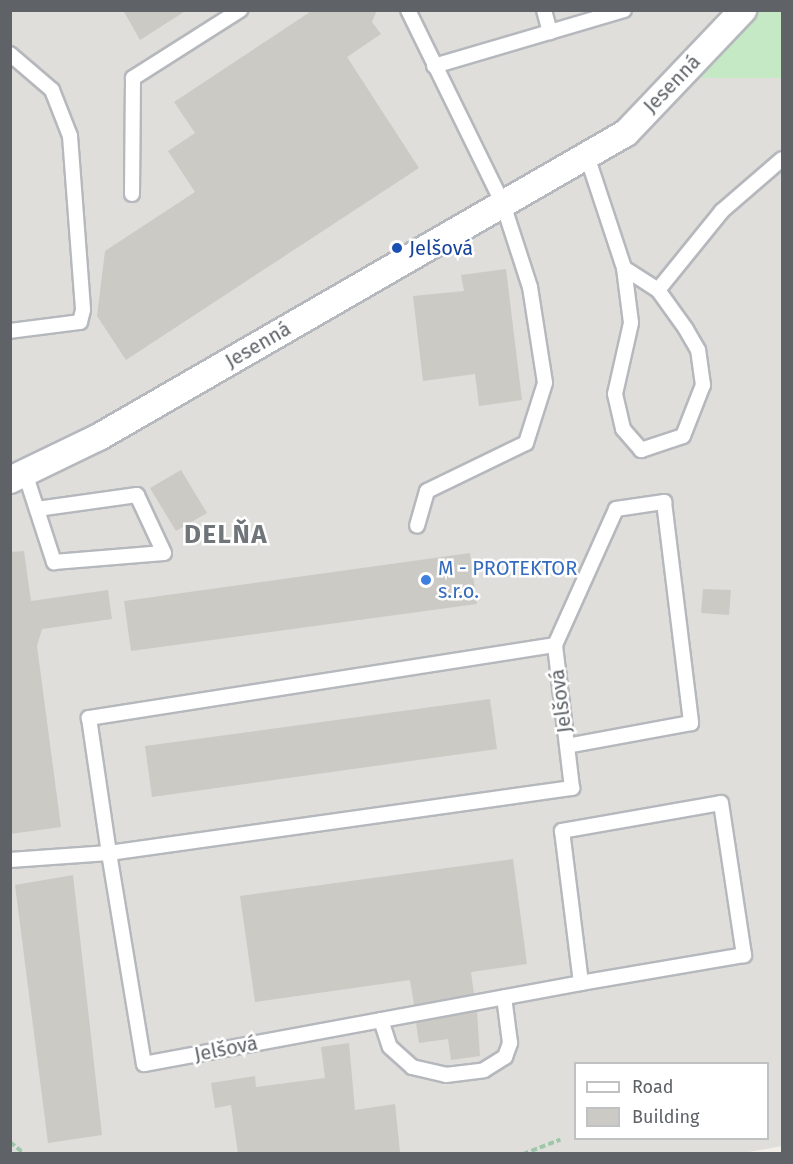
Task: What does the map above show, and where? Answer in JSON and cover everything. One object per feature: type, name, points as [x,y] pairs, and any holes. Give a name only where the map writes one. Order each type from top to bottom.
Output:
[{"type":"street","name":"Jesenná","points":[[18,477],[99,437],[626,133],[742,10]]},
{"type":"lane","points":[[132,194],[133,78],[240,10]]},
{"type":"lane","points":[[408,10],[503,204],[530,287],[545,383],[526,443],[427,491],[417,526]]},
{"type":"lane","points":[[544,10],[550,32]]},
{"type":"lane","points":[[434,66],[624,10]]},
{"type":"lane","points":[[10,54],[52,90],[70,136],[82,310],[80,322],[10,331]]},
{"type":"lane","points":[[587,156],[624,268],[631,323],[615,394],[623,429],[640,450],[682,436],[703,385],[698,350],[658,290],[624,268]]},
{"type":"lane","points":[[658,290],[722,211],[783,159]]},
{"type":"lane","points":[[18,477],[37,509],[54,562],[164,553],[137,495],[37,509]]},
{"type":"lane","points":[[555,645],[616,509],[664,502],[691,723],[567,746]]},
{"type":"lane","name":"Jelšová","points":[[10,860],[109,853],[572,788],[555,645],[89,718],[109,853],[144,1064],[581,982],[744,955],[722,803],[562,831],[581,982]]},
{"type":"lane","points":[[381,1020],[390,1047],[412,1067],[446,1075],[484,1070],[505,1057],[510,1043],[504,997]]},
{"type":"path","points":[[523,1154],[560,1140]]},
{"type":"path","points":[[10,1142],[25,1154]]},
{"type":"shaded area","points":[[10,11],[748,11],[687,78],[782,78],[782,1146],[738,1154],[11,1153]]},
{"type":"green space","points":[[748,11],[782,11],[782,78],[686,78]]},
{"type":"building","points":[[123,10],[187,10],[140,40]]},
{"type":"building","points":[[313,10],[377,10],[372,22],[381,34],[347,57],[419,168],[126,360],[97,316],[105,251],[195,192],[168,151],[195,133],[174,102]]},
{"type":"building","points":[[506,269],[522,400],[479,406],[475,374],[423,381],[413,296],[464,291],[461,275]]},
{"type":"building","points":[[181,470],[207,513],[176,531],[150,488]]},
{"type":"building","points":[[24,551],[31,601],[108,590],[112,619],[42,629],[37,646],[61,827],[10,834],[10,552]]},
{"type":"building","points":[[470,553],[477,604],[131,651],[124,601]]},
{"type":"building","points":[[703,589],[731,590],[729,615],[701,613]]},
{"type":"building","points":[[490,699],[497,749],[152,797],[145,746]]},
{"type":"building","points":[[513,859],[527,964],[471,972],[474,994],[414,1005],[410,980],[255,1002],[240,896]]},
{"type":"building","points":[[73,875],[102,1135],[48,1143],[15,885]]},
{"type":"building","points":[[477,1011],[480,1056],[451,1060],[448,1039],[419,1043],[416,1023]]},
{"type":"building","points":[[349,1043],[355,1110],[395,1104],[400,1152],[238,1154],[231,1105],[215,1108],[211,1083],[255,1076],[256,1087],[325,1078],[321,1047]]},
{"type":"place","name":"Jelšová","points":[[397,248]]},
{"type":"place","name":"M - PROTEKTOR s.r.o.","points":[[426,580]]},
{"type":"district","name":"DELŇA","points":[[226,535]]}]
